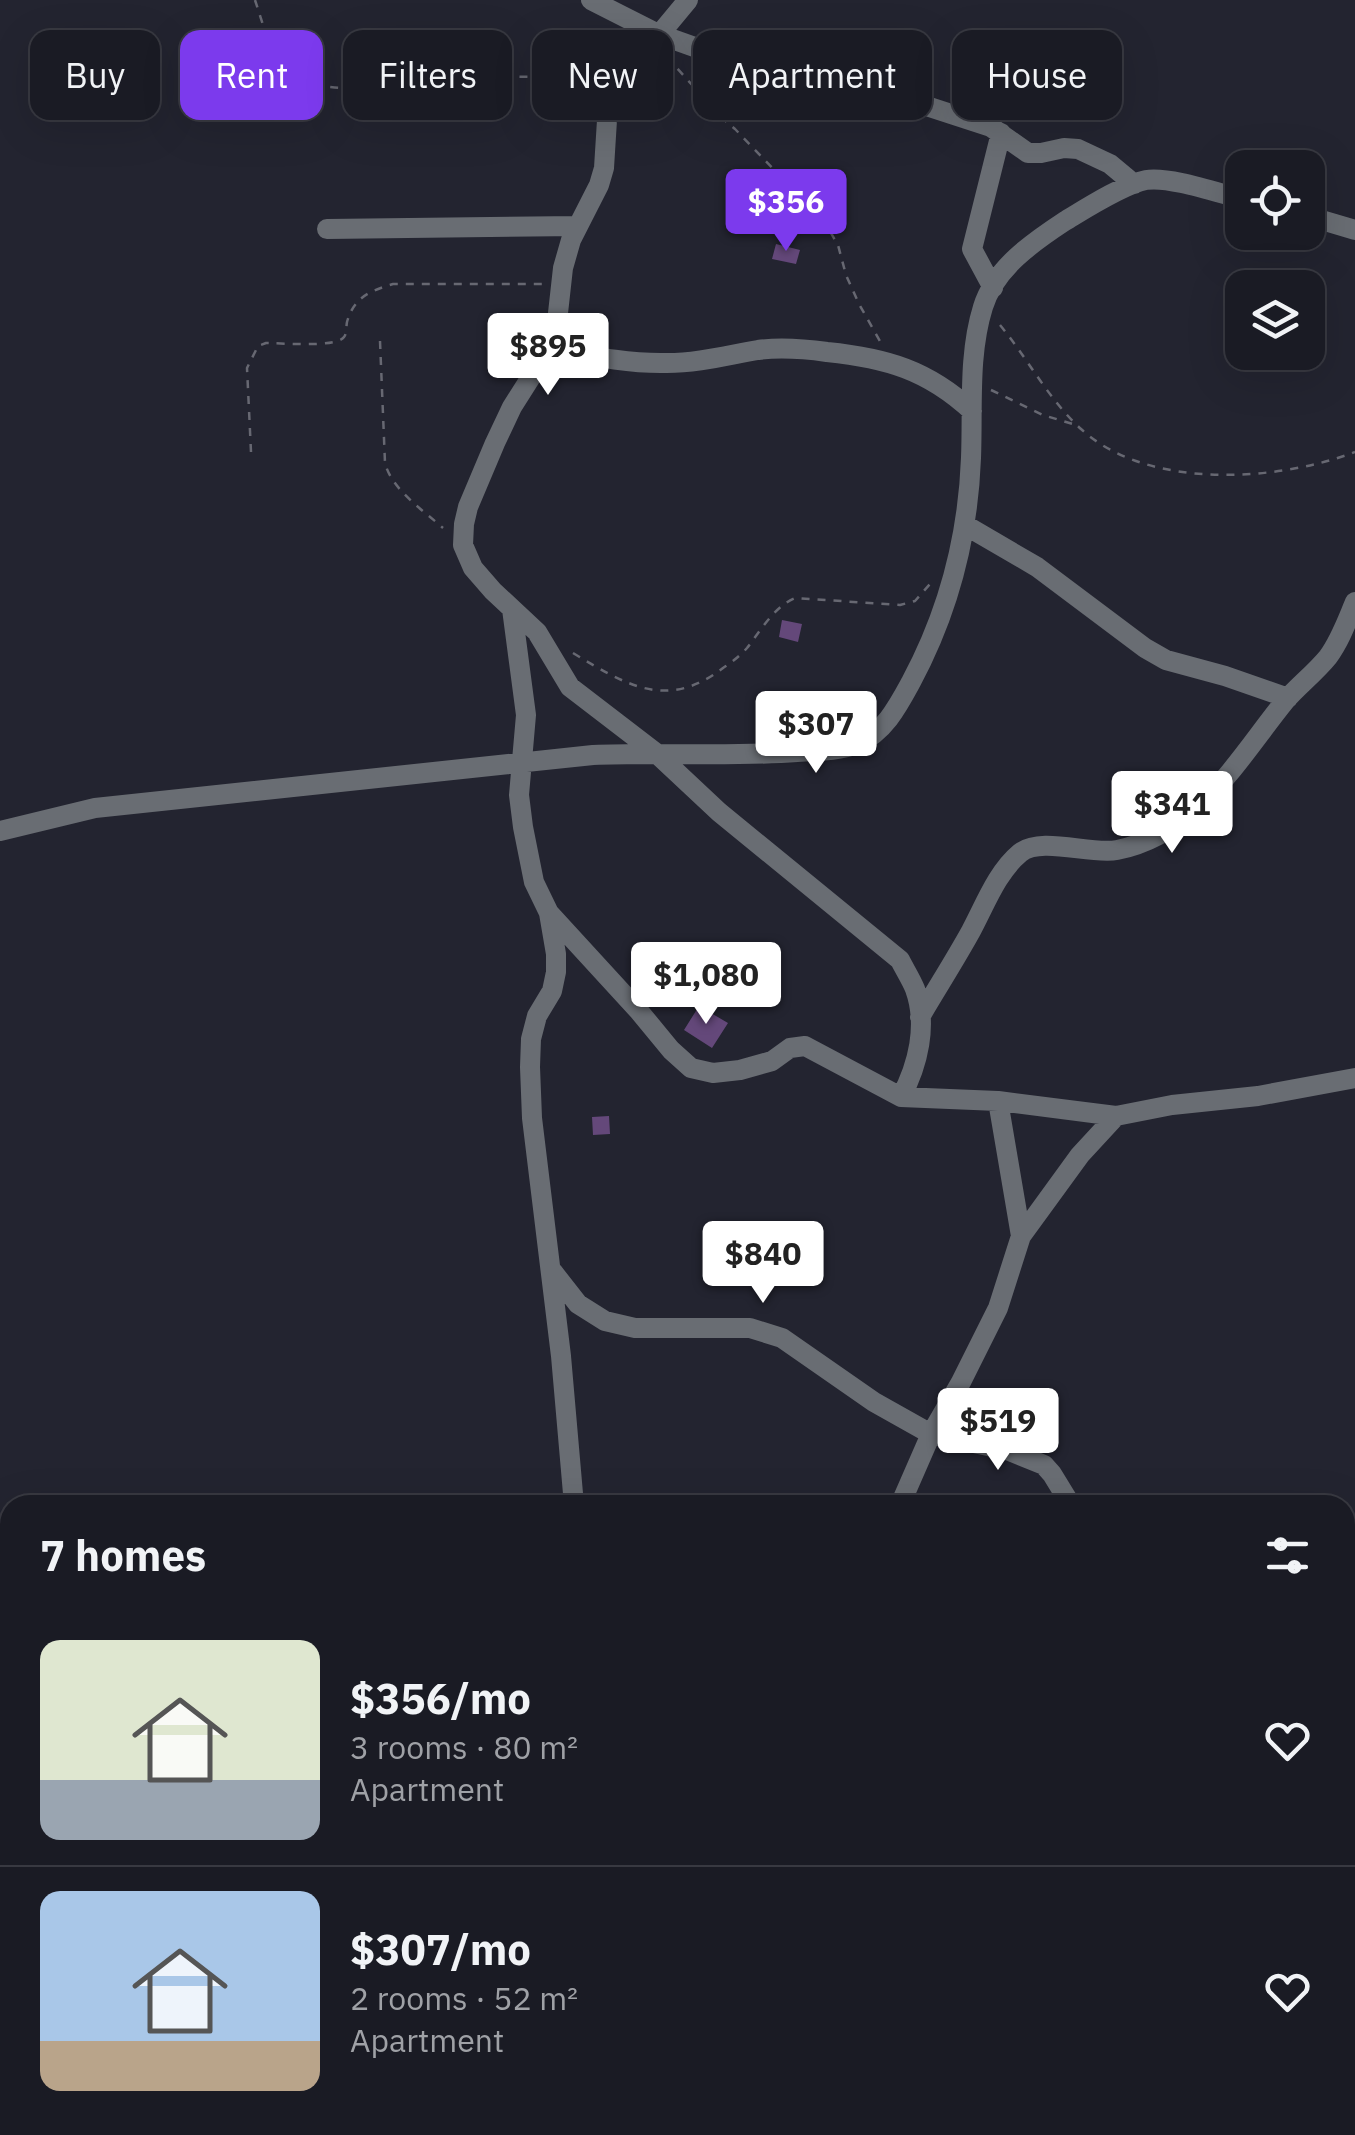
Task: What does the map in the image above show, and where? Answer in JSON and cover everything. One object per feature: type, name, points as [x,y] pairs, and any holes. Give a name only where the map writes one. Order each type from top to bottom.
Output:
[{"type":"street","points":[[591,0],[642,30]]},
{"type":"street","points":[[662,30],[688,0]]},
{"type":"street","points":[[673,43],[777,67],[852,95],[908,100],[991,127],[1028,153],[1078,149],[1110,164],[1134,184]]},
{"type":"street","points":[[608,120],[599,185],[562,268],[554,350],[512,407],[468,507],[463,545],[473,568],[537,632],[570,686],[656,753],[720,812],[900,960],[916,990],[920,1016],[918,1052],[900,1097]]},
{"type":"street","points":[[988,297],[972,250],[1001,133]]},
{"type":"street","points":[[0,831],[96,808],[521,762],[656,753],[753,755],[856,745],[882,728],[902,699],[931,645],[952,584],[965,525],[972,380],[988,297],[1012,262],[1040,237],[1134,184],[1159,179],[1225,195]]},
{"type":"street","points":[[1325,221],[1355,230]]},
{"type":"street","points":[[327,229],[578,226]]},
{"type":"street","points":[[554,350],[665,363],[698,362],[762,350],[833,352],[892,362],[952,392],[972,411]]},
{"type":"street","points":[[965,525],[1037,567],[1166,660],[1288,698]]},
{"type":"street","points":[[920,1016],[990,894],[1023,850],[1041,846],[1112,851],[1140,844],[1195,811],[1288,698],[1329,656],[1355,602]]},
{"type":"street","points":[[512,609],[526,715],[519,795],[527,853],[534,882],[549,913],[556,954],[552,990],[537,1016],[531,1039],[530,1067],[532,1118],[570,1433],[573,1495]]},
{"type":"street","points":[[549,913],[671,1050],[690,1068],[713,1073],[772,1061],[790,1048],[805,1046],[900,1097],[998,1101],[1116,1116],[1355,1078]]},
{"type":"street","points":[[998,1101],[1021,1236]]},
{"type":"street","points":[[905,1495],[998,1308],[1021,1236],[1080,1156],[1116,1116]]},
{"type":"street","points":[[552,1270],[578,1304],[605,1321],[635,1328],[750,1328],[782,1338],[874,1402],[932,1434],[1007,1450],[1044,1465],[1065,1495]]},
{"type":"path","points":[[255,0],[272,49],[294,80],[306,86],[362,86],[390,74],[532,77]]},
{"type":"path","points":[[673,60],[720,116],[825,222],[838,245],[859,304],[892,362]]},
{"type":"path","points":[[250,452],[247,368],[258,346],[341,340],[356,300],[393,284],[560,284]]},
{"type":"path","points":[[988,297],[1077,426],[1100,444],[1132,460],[1212,475],[1268,472],[1355,452]]},
{"type":"path","points":[[380,341],[388,474],[463,545]]},
{"type":"path","points":[[972,380],[1077,426]]},
{"type":"path","points":[[567,649],[625,682],[654,692],[672,692],[709,679],[742,654],[782,603],[808,597],[900,605],[915,601],[937,572]]},
{"type":"building","points":[[776,244],[800,250],[796,264],[772,259]]},
{"type":"building","points":[[782,620],[802,624],[798,642],[779,637]]},
{"type":"building","points":[[699,1006],[728,1023],[712,1048],[684,1030]]},
{"type":"building","points":[[609,1116],[610,1134],[593,1135],[592,1117]]}]
